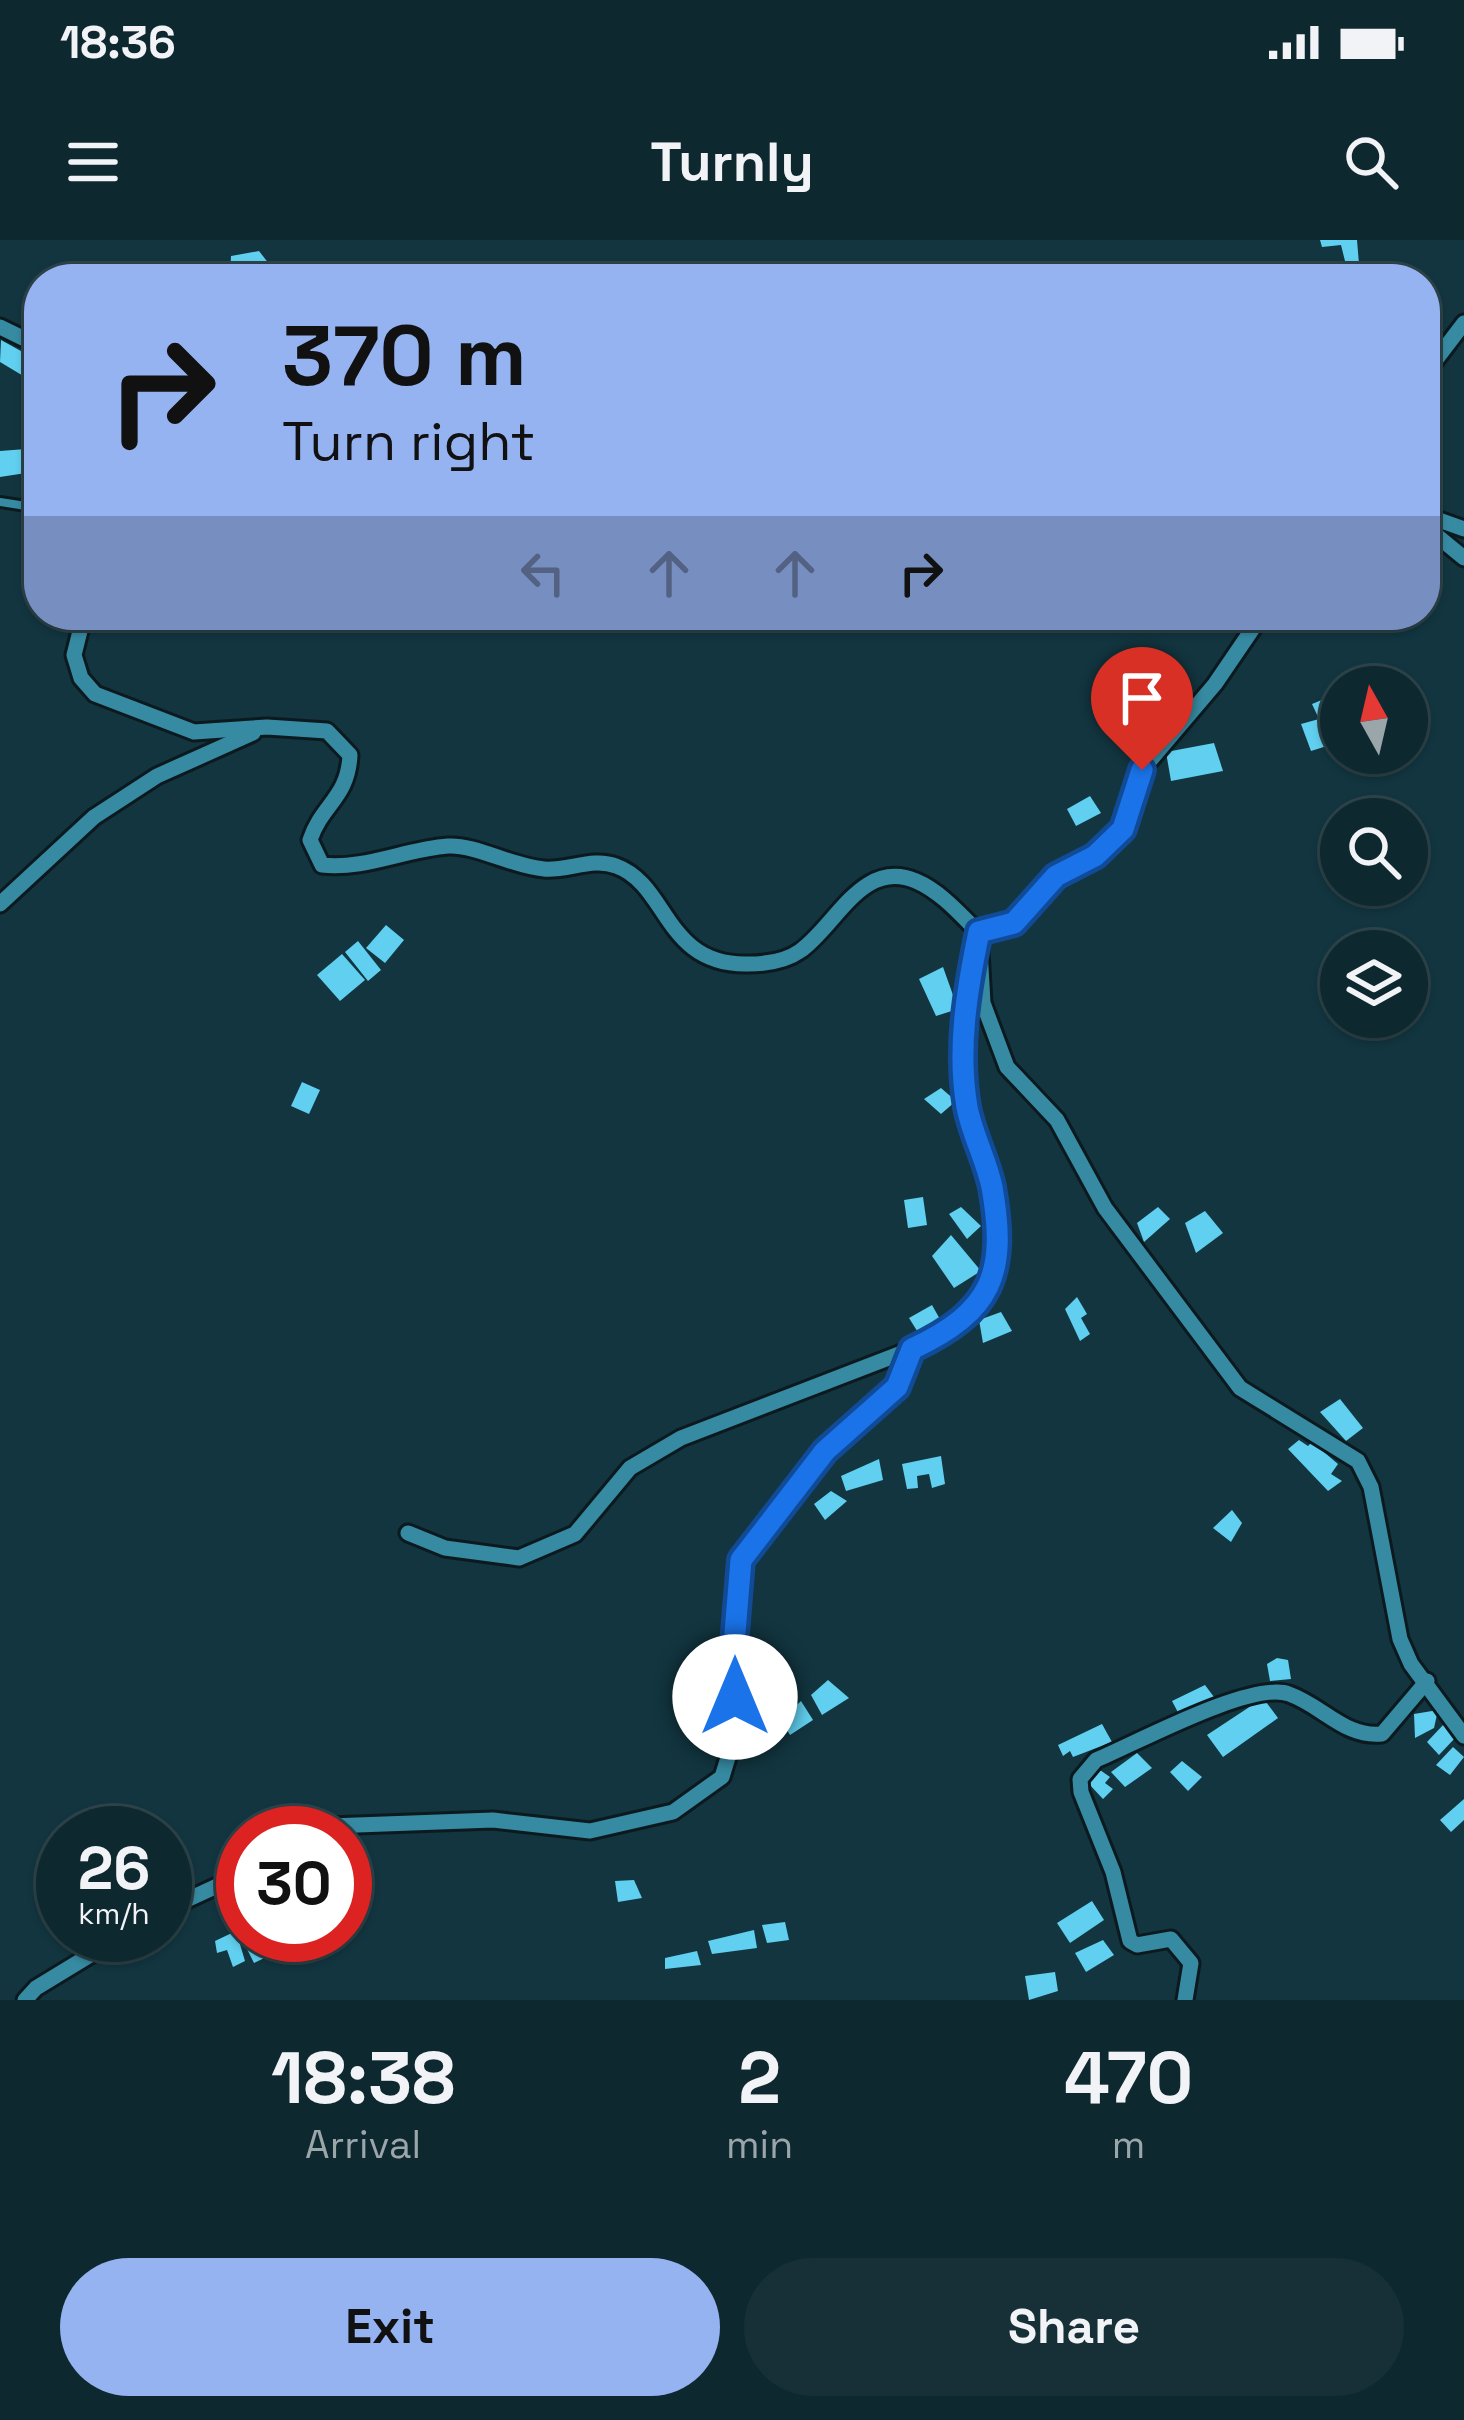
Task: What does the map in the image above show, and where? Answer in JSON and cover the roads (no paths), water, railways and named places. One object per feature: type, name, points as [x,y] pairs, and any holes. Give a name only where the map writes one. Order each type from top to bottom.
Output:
[{"type":"street","points":[[1440,354],[1464,323]]},
{"type":"street","points":[[1440,538],[1464,558]]},
{"type":"street","points":[[80,630],[74,655],[80,678],[95,694],[194,732],[267,727],[327,730],[350,755],[349,778],[342,794],[315,824],[310,840],[322,866],[453,845],[508,865],[550,870],[612,864],[634,874],[677,938],[737,964],[782,959],[801,951],[863,886],[884,878],[920,882],[979,932],[983,1004],[1007,1067],[1057,1120],[1105,1208],[1240,1388],[1358,1461],[1371,1487],[1400,1640],[1411,1664],[1464,1736]]},
{"type":"street","points":[[979,932],[1014,923],[1056,876],[1095,856],[1123,829],[1142,770],[1215,684],[1252,630]]},
{"type":"street","points":[[2,895],[94,817],[157,776],[267,727]]},
{"type":"street","points":[[408,1532],[445,1548],[519,1558],[575,1534],[630,1468],[680,1438],[938,1337],[989,1293],[997,1266],[992,1186],[968,1109],[962,1049],[979,932]]},
{"type":"street","points":[[372,1824],[493,1820],[590,1831],[673,1812],[722,1777],[738,1725],[732,1669],[741,1560],[825,1451],[897,1387],[912,1349]]},
{"type":"street","points":[[1185,2000],[1191,1963],[1171,1939],[1137,1945],[1130,1941],[1113,1872],[1080,1779],[1096,1760],[1255,1693],[1286,1692],[1362,1736],[1382,1734],[1426,1681]]},
{"type":"street","points":[[25,2000],[79,1962]]}]
